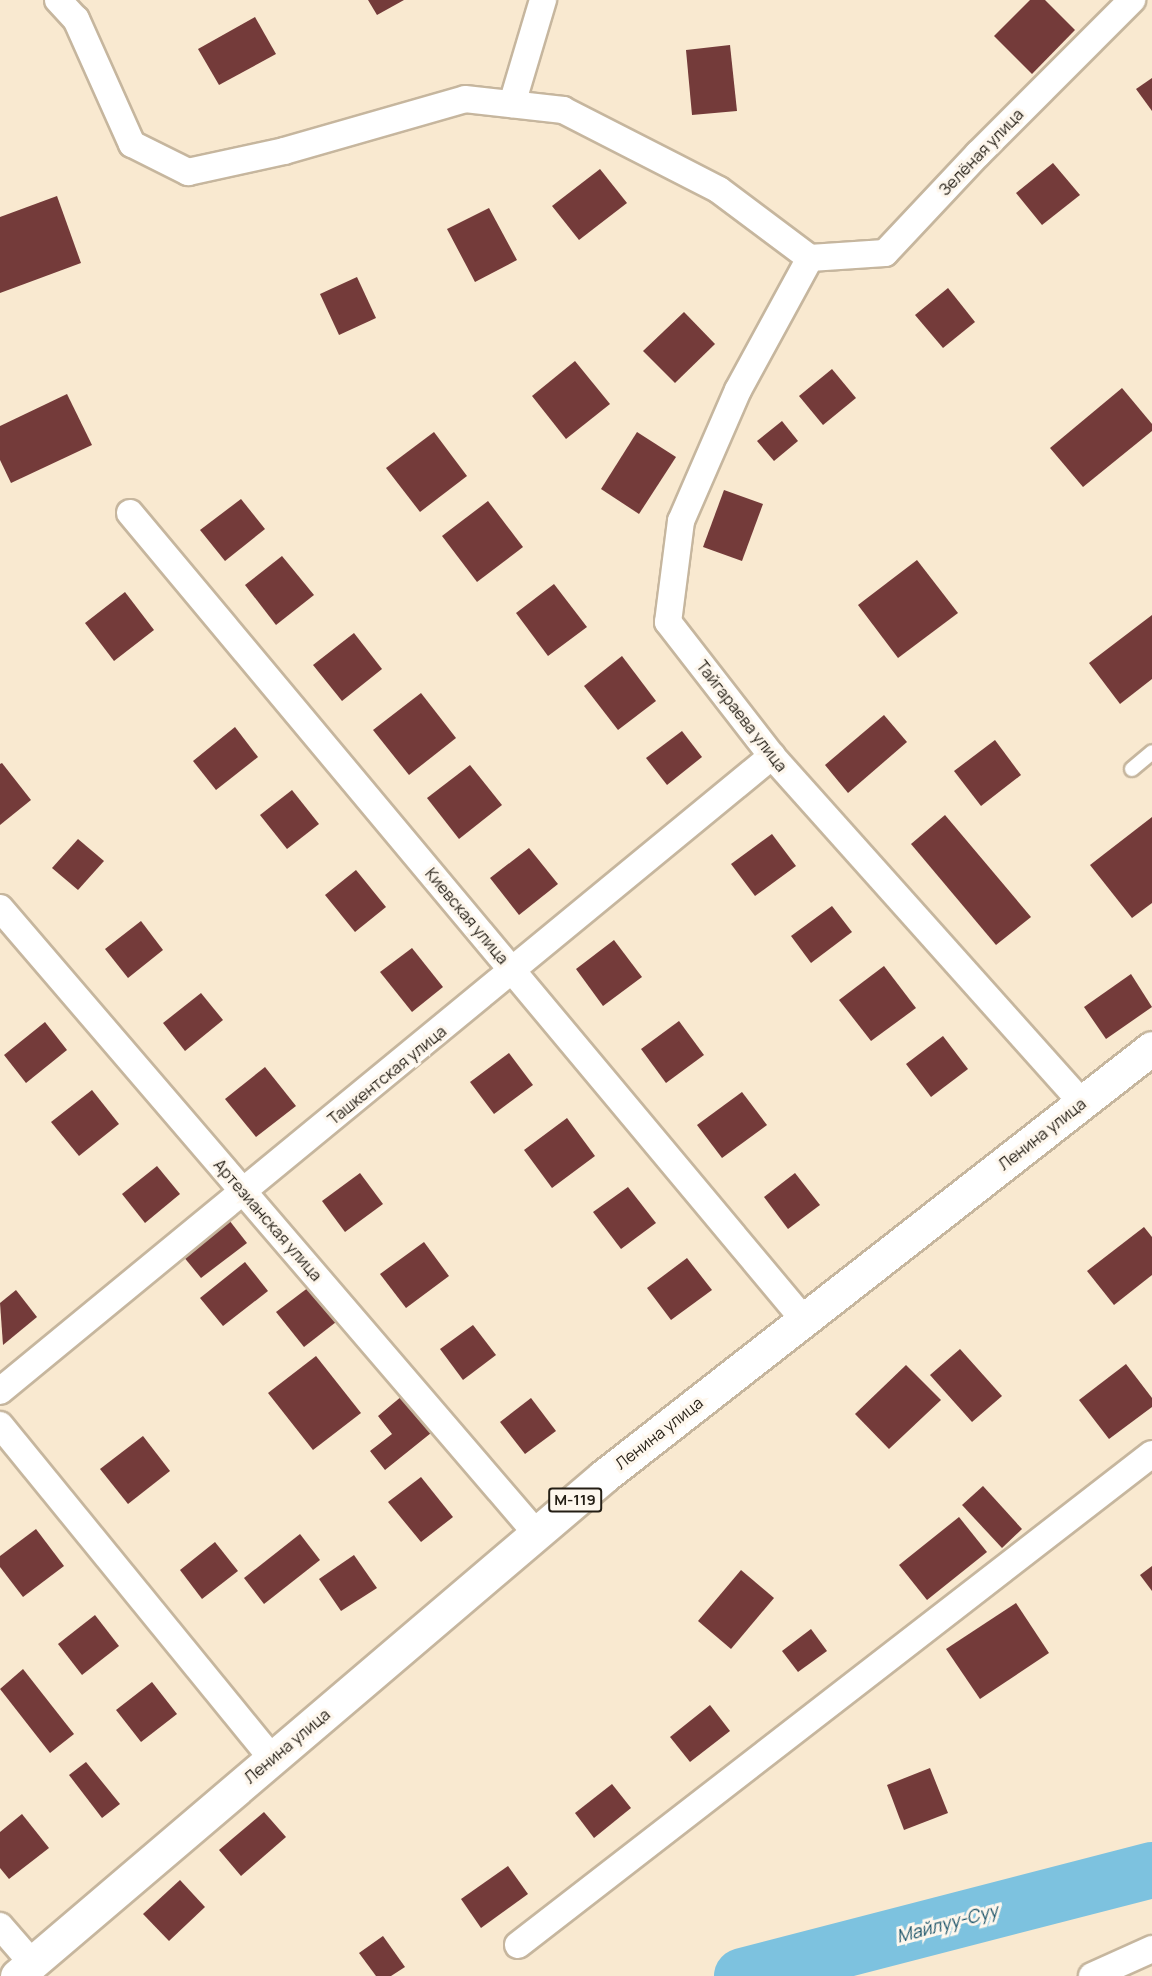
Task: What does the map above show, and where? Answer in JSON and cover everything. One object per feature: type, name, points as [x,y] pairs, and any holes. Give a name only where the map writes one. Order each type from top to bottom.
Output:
[{"type":"main road","name":"Ленина улица","points":[[25,1970],[537,1533],[804,1320],[1152,1048]]},
{"type":"street","points":[[58,0],[76,19],[132,144],[188,172],[284,151],[465,99],[563,110],[719,190],[810,258]]},
{"type":"street","points":[[512,104],[543,0]]},
{"type":"street","name":"Зелёная улица","points":[[810,258],[885,253],[978,154],[1132,0]]},
{"type":"street","name":"Тайгараева улица","points":[[810,258],[738,390],[681,520],[668,622],[772,756],[1082,1103]]},
{"type":"street","name":"Киевская улица","points":[[130,513],[804,1320]]},
{"type":"street","name":"Ташкентская улица","points":[[0,1391],[772,756]]},
{"type":"street","name":"Артезианская улица","points":[[0,908],[537,1533]]},
{"type":"street","points":[[0,1425],[272,1758]]},
{"type":"street","points":[[518,1944],[1152,1454]]},
{"type":"street","points":[[0,1926],[25,1970]]},
{"type":"street","points":[[1092,1976],[1152,1950]]},
{"type":"lane","points":[[1132,769],[1152,752]]},
{"type":"building","points":[[368,0],[404,0],[377,15]]},
{"type":"building","points":[[1030,0],[1045,0],[1075,30],[1032,74],[994,36]]},
{"type":"building","points":[[255,17],[276,54],[219,85],[198,49]]},
{"type":"building","points":[[730,45],[737,111],[692,115],[686,50]]},
{"type":"building","points":[[1152,78],[1152,111],[1136,89]]},
{"type":"building","points":[[1053,163],[1080,195],[1042,225],[1016,193]]},
{"type":"building","points":[[600,169],[627,203],[579,240],[552,206]]},
{"type":"building","points":[[57,196],[81,263],[0,293],[0,217]]},
{"type":"building","points":[[489,208],[517,260],[475,282],[447,229]]},
{"type":"building","points":[[357,277],[376,318],[339,335],[320,294]]},
{"type":"building","points":[[948,288],[975,322],[943,348],[915,315]]},
{"type":"building","points":[[684,312],[715,344],[675,383],[643,351]]},
{"type":"building","points":[[575,361],[610,404],[566,439],[532,396]]},
{"type":"building","points":[[832,369],[856,398],[823,425],[799,396]]},
{"type":"building","points":[[1122,388],[1152,424],[1152,431],[1083,487],[1050,448]]},
{"type":"building","points":[[67,394],[92,445],[11,483],[0,460],[0,426]]},
{"type":"building","points":[[782,421],[798,441],[774,461],[757,441]]},
{"type":"building","points":[[434,432],[467,476],[420,512],[386,468]]},
{"type":"building","points":[[637,432],[676,457],[639,514],[601,489]]},
{"type":"building","points":[[724,490],[763,504],[742,561],[703,547]]},
{"type":"building","points":[[241,499],[265,529],[225,561],[200,530]]},
{"type":"building","points":[[488,501],[523,547],[477,582],[442,536]]},
{"type":"building","points":[[282,556],[314,595],[276,625],[245,585]]},
{"type":"building","points":[[917,560],[958,613],[898,658],[858,605]]},
{"type":"building","points":[[554,584],[587,627],[548,656],[516,613]]},
{"type":"building","points":[[125,592],[154,630],[114,661],[85,623]]},
{"type":"building","points":[[1152,615],[1152,679],[1120,704],[1089,663]]},
{"type":"building","points":[[354,633],[382,669],[342,701],[313,665]]},
{"type":"building","points":[[622,656],[656,701],[618,730],[584,686]]},
{"type":"building","points":[[421,693],[456,738],[409,775],[373,730]]},
{"type":"building","points":[[884,715],[907,742],[848,793],[825,765]]},
{"type":"building","points":[[235,727],[258,757],[216,790],[193,761]]},
{"type":"building","points":[[682,731],[702,757],[667,785],[646,758]]},
{"type":"building","points":[[995,740],[1021,775],[981,806],[954,771]]},
{"type":"building","points":[[2,763],[31,800],[0,825],[0,764]]},
{"type":"building","points":[[470,765],[502,805],[459,839],[427,798]]},
{"type":"building","points":[[292,790],[319,824],[287,849],[260,815]]},
{"type":"building","points":[[945,815],[1031,917],[996,945],[911,844]]},
{"type":"building","points":[[1152,817],[1152,903],[1132,918],[1090,865]]},
{"type":"building","points":[[772,834],[796,866],[755,896],[731,864]]},
{"type":"building","points":[[78,839],[104,861],[78,890],[52,868]]},
{"type":"building","points":[[529,848],[558,884],[519,915],[490,878]]},
{"type":"building","points":[[356,870],[386,907],[355,932],[325,895]]},
{"type":"building","points":[[832,906],[852,932],[811,963],[791,936]]},
{"type":"building","points":[[141,921],[163,950],[128,978],[105,949]]},
{"type":"building","points":[[614,940],[642,977],[603,1006],[576,969]]},
{"type":"building","points":[[412,948],[443,987],[412,1012],[380,972]]},
{"type":"building","points":[[884,966],[916,1008],[871,1041],[839,1000]]},
{"type":"building","points":[[1131,974],[1152,1007],[1106,1039],[1084,1007]]},
{"type":"building","points":[[201,993],[223,1020],[185,1051],[163,1023]]},
{"type":"building","points":[[679,1021],[704,1055],[666,1083],[641,1049]]},
{"type":"building","points":[[45,1022],[67,1050],[26,1083],[4,1055]]},
{"type":"building","points":[[943,1036],[968,1069],[931,1097],[906,1064]]},
{"type":"building","points":[[509,1053],[533,1085],[494,1114],[470,1082]]},
{"type":"building","points":[[265,1067],[296,1106],[256,1137],[225,1099]]},
{"type":"building","points":[[92,1090],[119,1124],[79,1156],[51,1122]]},
{"type":"building","points":[[742,1092],[767,1125],[722,1158],[697,1125]]},
{"type":"building","points":[[567,1118],[595,1156],[552,1188],[524,1150]]},
{"type":"building","points":[[157,1166],[180,1194],[145,1223],[122,1194]]},
{"type":"building","points":[[360,1173],[383,1204],[345,1232],[322,1201]]},
{"type":"building","points":[[795,1173],[820,1205],[788,1229],[764,1197]]},
{"type":"building","points":[[628,1187],[656,1223],[621,1249],[593,1212]]},
{"type":"building","points":[[229,1220],[247,1243],[201,1278],[183,1256]]},
{"type":"building","points":[[1144,1227],[1152,1237],[1152,1275],[1114,1305],[1087,1271]]},
{"type":"building","points":[[424,1242],[449,1276],[406,1308],[380,1274]]},
{"type":"building","points":[[687,1258],[712,1290],[671,1320],[647,1288]]},
{"type":"building","points":[[245,1262],[268,1291],[223,1326],[200,1298]]},
{"type":"building","points":[[309,1287],[336,1322],[304,1347],[276,1312]]},
{"type":"building","points":[[16,1290],[37,1317],[3,1345],[0,1303]]},
{"type":"building","points":[[473,1325],[496,1355],[463,1380],[440,1349]]},
{"type":"building","points":[[960,1349],[1002,1396],[972,1422],[930,1375]]},
{"type":"building","points":[[316,1356],[361,1413],[313,1450],[268,1393]]},
{"type":"building","points":[[1126,1364],[1152,1398],[1152,1407],[1109,1439],[1079,1400]]},
{"type":"building","points":[[906,1365],[941,1400],[889,1449],[855,1414]]},
{"type":"building","points":[[402,1396],[431,1433],[385,1470],[370,1451],[392,1434],[378,1416]]},
{"type":"building","points":[[531,1398],[556,1431],[525,1454],[500,1422]]},
{"type":"building","points":[[143,1436],[170,1471],[128,1504],[100,1469]]},
{"type":"building","points":[[421,1477],[453,1517],[421,1542],[388,1502]]},
{"type":"building","points":[[983,1486],[1022,1529],[1002,1548],[962,1505]]},
{"type":"building","points":[[959,1517],[987,1552],[927,1600],[899,1565]]},
{"type":"building","points":[[36,1529],[64,1566],[23,1597],[0,1567],[0,1556]]},
{"type":"building","points":[[300,1534],[320,1560],[264,1604],[244,1578]]},
{"type":"building","points":[[215,1542],[238,1571],[202,1599],[180,1570]]},
{"type":"building","points":[[354,1555],[377,1588],[341,1611],[319,1579]]},
{"type":"building","points":[[1152,1566],[1152,1591],[1140,1575]]},
{"type":"building","points":[[741,1570],[774,1598],[731,1649],[698,1621]]},
{"type":"building","points":[[1016,1603],[1049,1653],[980,1699],[946,1649]]},
{"type":"building","points":[[95,1615],[119,1646],[82,1675],[58,1644]]},
{"type":"building","points":[[811,1629],[827,1651],[798,1672],[782,1651]]},
{"type":"building","points":[[23,1669],[74,1734],[50,1753],[0,1689]]},
{"type":"building","points":[[152,1682],[177,1714],[141,1742],[116,1710]]},
{"type":"building","points":[[710,1705],[730,1731],[690,1762],[670,1737]]},
{"type":"building","points":[[86,1762],[120,1804],[102,1818],[69,1775]]},
{"type":"building","points":[[930,1768],[948,1813],[904,1830],[887,1785]]},
{"type":"building","points":[[612,1784],[631,1808],[594,1838],[575,1813]]},
{"type":"building","points":[[264,1812],[286,1837],[241,1876],[219,1850]]},
{"type":"building","points":[[22,1814],[49,1848],[9,1879],[0,1868],[0,1832]]},
{"type":"building","points":[[508,1866],[528,1894],[481,1928],[461,1899]]},
{"type":"building","points":[[180,1880],[205,1907],[169,1941],[143,1914]]},
{"type":"building","points":[[383,1936],[405,1967],[391,1976],[376,1976],[359,1953]]},
{"type":"waterway","name":"Майлуу-Суу","points":[[742,1976],[1152,1870]]}]
